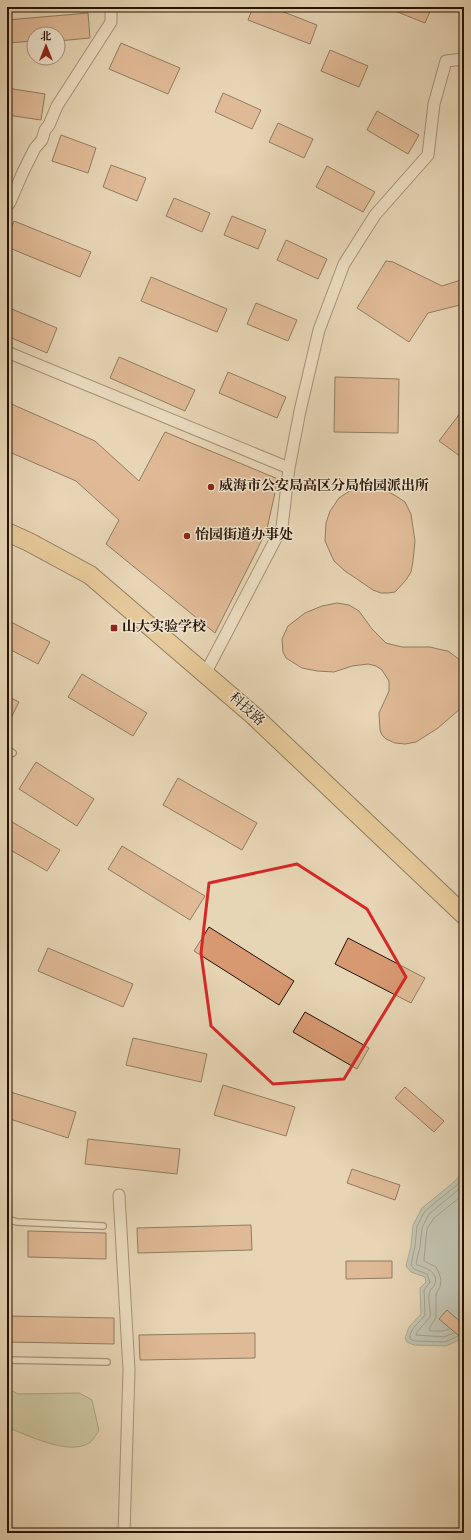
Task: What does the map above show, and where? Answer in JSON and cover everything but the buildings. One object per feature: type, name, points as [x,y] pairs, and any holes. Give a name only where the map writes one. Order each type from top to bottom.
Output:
[{"type":"main road","name":"科技路","points":[[7,532],[30,542],[90,575],[254,716],[464,915]]},
{"type":"street","points":[[7,206],[35,148],[42,140],[45,130],[49,125],[57,106],[111,22],[111,7]]},
{"type":"street","points":[[205,674],[282,527],[289,468],[300,411],[319,330],[344,264],[376,215],[428,155],[434,104],[446,61],[464,59]]},
{"type":"street","points":[[7,352],[289,468]]},
{"type":"street","points":[[119,1195],[129,1370],[124,1533]]},
{"type":"lane","points":[[7,750],[14,753]]},
{"type":"lane","points":[[7,1220],[17,1222],[103,1226]]},
{"type":"lane","points":[[7,1360],[108,1362]]},
{"type":"highlighted area","points":[[297,864],[367,909],[406,977],[344,1079],[273,1084],[211,1026],[201,953],[209,883]]},
{"type":"green space","points":[[7,1388],[18,1394],[79,1393],[92,1400],[99,1431],[89,1443],[71,1447],[48,1443],[7,1427]]},
{"type":"water","points":[[464,1171],[464,1338],[446,1346],[414,1345],[407,1342],[405,1338],[409,1327],[421,1314],[420,1288],[426,1282],[425,1277],[411,1272],[406,1266],[411,1246],[413,1225],[422,1208],[454,1182]]},
{"type":"place","name":"威海市公安局高区分局怡园派出所","points":[[211,487]]},
{"type":"place","name":"怡园街道办事处","points":[[187,536]]},
{"type":"place","name":"山大实验学校","points":[[114,628]]}]
